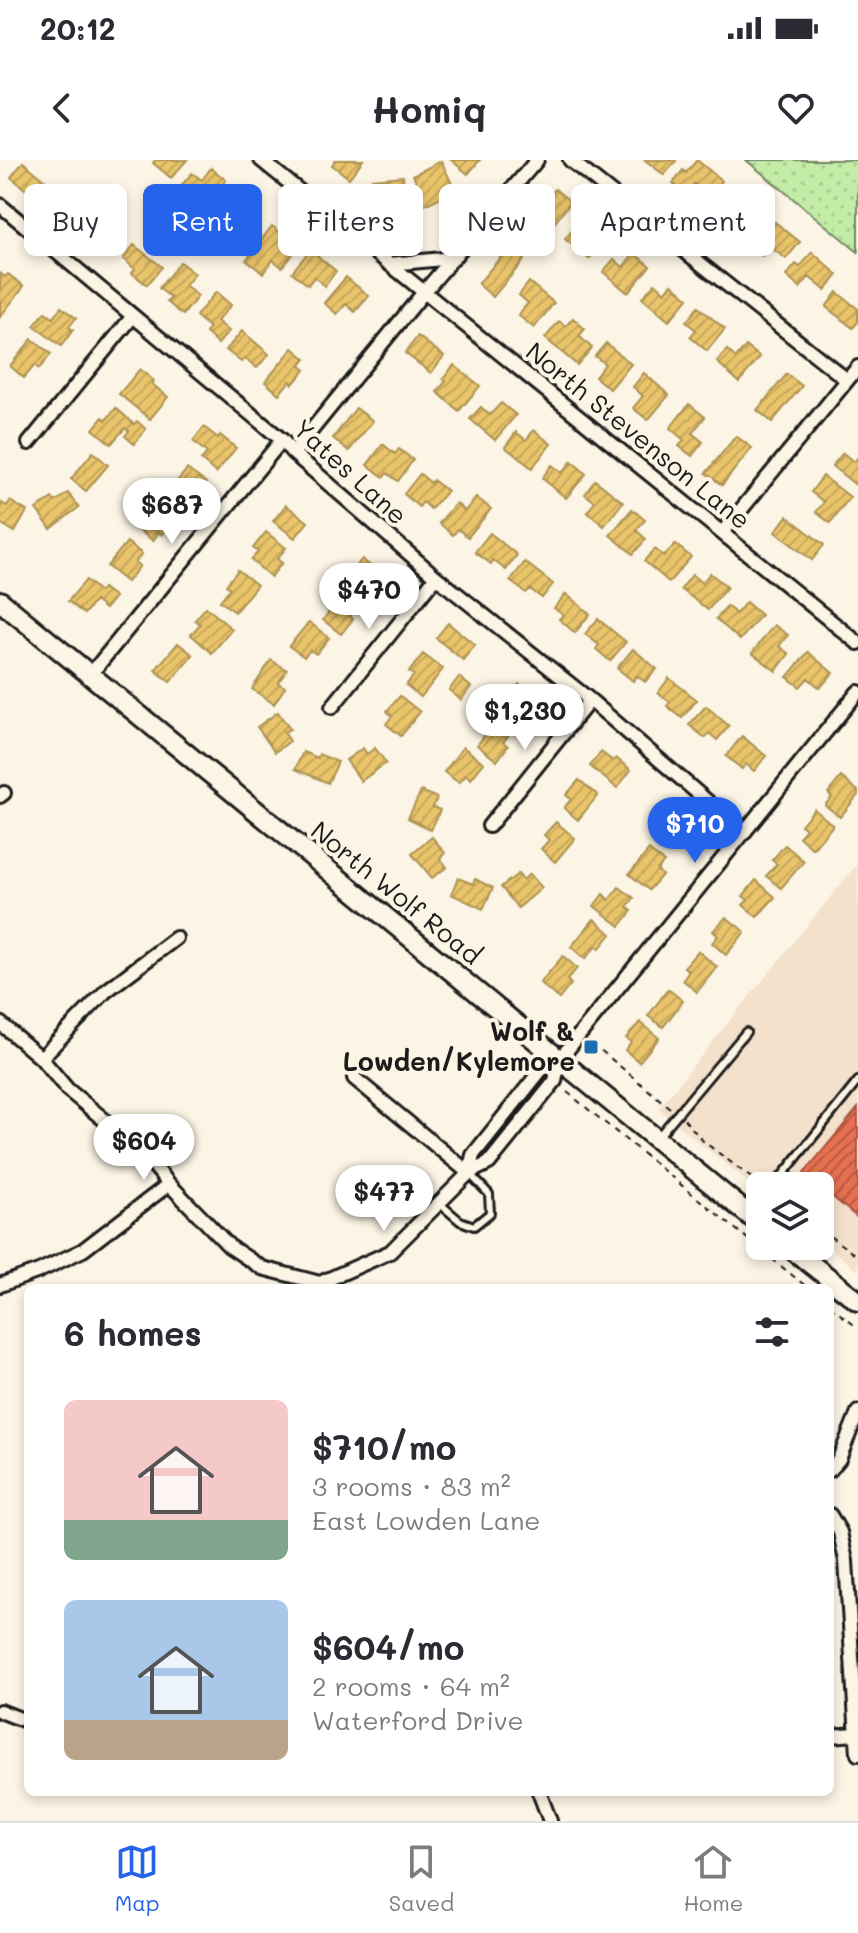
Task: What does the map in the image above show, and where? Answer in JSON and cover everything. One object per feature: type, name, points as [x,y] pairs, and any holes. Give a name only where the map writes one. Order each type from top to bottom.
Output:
[{"type":"main road","name":"North Wolf Road","points":[[0,601],[656,1140],[746,1207]]},
{"type":"main road","points":[[806,1260],[858,1301]]},
{"type":"street","name":"North Stevenson Lane","points":[[261,160],[858,643]]},
{"type":"street","points":[[293,453],[537,160]]},
{"type":"street","points":[[570,160],[847,380]]},
{"type":"street","name":"Yates Lane","points":[[0,205],[282,440],[293,453],[436,577],[590,700],[744,833]]},
{"type":"street","points":[[390,264],[453,258]]},
{"type":"street","points":[[29,443],[133,316]]},
{"type":"street","points":[[722,533],[858,367]]},
{"type":"street","points":[[90,675],[282,440]]},
{"type":"street","points":[[332,707],[436,577]]},
{"type":"street","points":[[323,1284],[390,1252],[469,1173],[473,1155],[541,1070],[559,1060],[858,692]]},
{"type":"street","points":[[489,826],[590,700]]},
{"type":"street","points":[[41,1058],[106,991],[176,938]]},
{"type":"street","points":[[0,1023],[41,1058],[68,1090],[141,1150],[229,1246],[262,1268],[313,1284]]},
{"type":"street","points":[[354,1078],[469,1173]]},
{"type":"street","points":[[0,1285],[83,1250],[169,1184]]},
{"type":"street","points":[[834,1465],[858,1412]]},
{"type":"street","points":[[834,1522],[840,1532],[846,1561],[858,1754]]},
{"type":"street","points":[[0,1711],[24,1720]]},
{"type":"street","points":[[834,1736],[856,1734]]},
{"type":"street","points":[[541,1796],[550,1821]]},
{"type":"lane","points":[[656,1140],[746,1032]]},
{"type":"lane","points":[[785,1172],[858,1081]]},
{"type":"lane","points":[[439,1203],[460,1221],[474,1226],[490,1213],[489,1194],[469,1173]]},
{"type":"path","points":[[567,1092],[803,1284]]},
{"type":"path","points":[[834,1239],[858,1257]]},
{"type":"path","points":[[834,1309],[858,1328]]},
{"type":"shaded area","points":[[858,863],[858,1271],[834,1251],[834,1172],[746,1172],[746,1181],[658,1109]]},
{"type":"green space","points":[[746,160],[858,160],[858,252]]},
{"type":"building: Homes","points":[[155,160],[187,160],[171,178],[153,163]]},
{"type":"building: Homes","points":[[335,160],[363,160],[349,178],[332,165]]},
{"type":"building: Homes","points":[[451,160],[480,160],[468,174]]},
{"type":"building: Homes","points":[[645,160],[675,160],[676,161],[664,175]]},
{"type":"building: Homes","points":[[697,160],[722,181],[720,184],[673,183],[683,170],[686,173]]},
{"type":"building: Homes","points":[[441,161],[452,184],[439,184],[439,198],[423,206],[423,184],[418,184],[413,175]]},
{"type":"building: Homes","points":[[23,162],[50,184],[24,184],[24,188],[11,177]]},
{"type":"building: Homes","points":[[211,168],[226,180],[223,184],[183,184],[192,173],[202,180]]},
{"type":"building: Homes","points":[[403,176],[404,184],[372,184],[372,179]]},
{"type":"building: Homes","points":[[555,189],[571,202],[555,222]]},
{"type":"building: Homes","points":[[775,222],[800,242],[786,259],[775,251]]},
{"type":"building: Homes","points":[[272,226],[278,231],[278,256],[291,256],[282,267],[273,260],[263,273],[246,260],[249,256],[262,256],[262,239]]},
{"type":"building: Homes","points":[[134,245],[143,252],[143,256],[148,256],[162,267],[147,285],[132,273],[135,269],[123,259]]},
{"type":"building: Homes","points":[[812,252],[838,275],[825,290],[809,277],[800,288],[786,276],[796,264],[800,267]]},
{"type":"building: Homes","points":[[305,256],[317,256],[336,271],[325,286],[314,277],[308,285],[292,272]]},
{"type":"building: Homes","points":[[501,256],[519,256],[524,260],[493,297],[478,284]]},
{"type":"building: Homes","points":[[632,256],[638,256],[650,266],[628,293],[603,272],[614,259],[623,267]]},
{"type":"building: Homes","points":[[180,262],[195,274],[185,286],[198,296],[183,315],[167,302],[171,298],[159,288]]},
{"type":"building: Homes","points":[[0,273],[5,277],[8,274],[24,286],[0,317]]},
{"type":"building: Homes","points":[[346,277],[369,296],[355,312],[346,304],[337,314],[324,303]]},
{"type":"building: Homes","points":[[529,282],[554,303],[534,328],[518,315],[528,303],[519,295]]},
{"type":"building: Homes","points":[[655,283],[665,292],[672,284],[688,298],[669,321],[642,298]]},
{"type":"building: Homes","points":[[216,292],[231,305],[217,321],[229,331],[218,344],[206,333],[210,328],[196,316]]},
{"type":"building: Homes","points":[[837,292],[858,309],[858,322],[853,328],[826,307]]},
{"type":"building: Homes","points":[[61,307],[76,318],[69,327],[73,330],[61,346],[34,326],[45,312],[53,318]]},
{"type":"building: Homes","points":[[698,307],[725,329],[707,351],[690,337],[696,330],[686,322]]},
{"type":"building: Homes","points":[[573,318],[585,329],[579,336],[592,348],[577,365],[545,338],[559,321],[566,326]]},
{"type":"building: Homes","points":[[242,331],[269,354],[257,368],[245,358],[241,362],[226,350]]},
{"type":"building: Homes","points":[[418,336],[444,356],[431,373],[405,353]]},
{"type":"building: Homes","points":[[32,339],[51,354],[39,369],[35,365],[24,378],[10,366]]},
{"type":"building: Homes","points":[[606,343],[631,364],[610,389],[595,377],[605,364],[595,356]]},
{"type":"building: Homes","points":[[746,346],[760,357],[739,382],[717,362],[727,350],[736,358]]},
{"type":"building: Homes","points":[[293,348],[306,359],[300,366],[305,370],[279,394],[265,382]]},
{"type":"building: Homes","points":[[454,365],[480,386],[459,411],[437,392]]},
{"type":"building: Homes","points":[[140,369],[168,397],[150,419],[119,394]]},
{"type":"building: Homes","points":[[644,373],[669,395],[648,420],[633,408],[643,396],[633,387]]},
{"type":"building: Homes","points":[[787,374],[802,386],[772,422],[757,410]]},
{"type":"building: Homes","points":[[501,403],[516,415],[495,440],[470,419],[481,407],[490,415]]},
{"type":"building: Homes","points":[[689,404],[705,417],[692,433],[703,442],[692,456],[679,446],[684,440],[670,428]]},
{"type":"building: Homes","points":[[116,408],[134,424],[137,421],[146,429],[134,444],[125,436],[129,431],[125,428],[111,444],[93,429]]},
{"type":"building: Homes","points":[[356,408],[373,421],[349,451],[333,438]]},
{"type":"building: Homes","points":[[204,427],[236,448],[216,473],[201,460],[207,453],[193,441]]},
{"type":"building: Homes","points":[[534,430],[551,444],[532,468],[505,447],[516,432],[526,440]]},
{"type":"building: Homes","points":[[736,436],[752,448],[722,485],[706,473]]},
{"type":"building: Homes","points":[[383,444],[395,454],[399,449],[413,460],[398,481],[387,473],[384,477],[367,465]]},
{"type":"building: Homes","points":[[93,452],[108,465],[86,491],[71,479]]},
{"type":"building: Homes","points":[[843,453],[854,462],[858,457],[858,487],[832,466]]},
{"type":"building: Homes","points":[[572,461],[586,474],[566,498],[542,478],[552,465],[562,473]]},
{"type":"building: Homes","points":[[187,469],[206,483],[194,498],[190,495],[180,508],[165,496]]},
{"type":"building: Homes","points":[[420,474],[447,491],[431,509],[423,502],[419,507],[404,494]]},
{"type":"building: Homes","points":[[823,476],[850,497],[830,523],[816,512],[824,502],[811,492]]},
{"type":"building: Homes","points":[[595,480],[623,502],[604,526],[587,512],[595,502],[585,494]]},
{"type":"building: Homes","points":[[68,493],[79,507],[51,529],[36,509],[52,498],[55,502]]},
{"type":"building: Homes","points":[[476,497],[491,509],[468,537],[458,529],[453,535],[439,523],[456,503],[465,511]]},
{"type":"building: Homes","points":[[10,501],[27,511],[15,532],[0,523],[0,502],[7,506]]},
{"type":"building: Homes","points":[[157,505],[175,519],[153,541],[131,524],[142,510],[148,516]]},
{"type":"building: Homes","points":[[286,505],[308,522],[295,538],[273,521]]},
{"type":"building: Homes","points":[[632,509],[645,520],[636,530],[646,539],[633,554],[610,535]]},
{"type":"building: Homes","points":[[787,516],[824,545],[812,560],[775,532]]},
{"type":"building: Homes","points":[[266,532],[286,548],[277,559],[282,563],[271,577],[251,560],[258,552],[253,548]]},
{"type":"building: Homes","points":[[490,533],[517,555],[506,570],[475,552]]},
{"type":"building: Homes","points":[[127,542],[142,554],[135,562],[140,566],[127,582],[107,566]]},
{"type":"building: Homes","points":[[675,544],[691,557],[669,582],[644,561],[655,549],[664,556]]},
{"type":"building: Homes","points":[[362,559],[386,579],[374,595],[349,576]]},
{"type":"building: Homes","points":[[525,562],[553,584],[542,598],[530,589],[526,593],[510,581]]},
{"type":"building: Homes","points":[[238,570],[257,585],[235,612],[220,601],[230,588],[226,585]]},
{"type":"building: Homes","points":[[710,573],[727,587],[708,610],[681,589],[692,575],[702,583]]},
{"type":"building: Homes","points":[[86,580],[100,592],[103,588],[115,597],[105,609],[95,601],[84,614],[68,601]]},
{"type":"building: Homes","points":[[344,592],[359,604],[350,616],[353,619],[341,634],[323,620]]},
{"type":"building: Homes","points":[[566,594],[590,614],[575,633],[559,619],[563,615],[554,608]]},
{"type":"building: Homes","points":[[746,602],[761,615],[740,640],[716,619],[727,606],[736,614]]},
{"type":"building: Homes","points":[[206,607],[232,629],[212,653],[191,635],[200,624],[195,620]]},
{"type":"building: Homes","points":[[598,619],[626,642],[610,661],[596,649],[599,645],[585,634]]},
{"type":"building: Homes","points":[[309,622],[329,638],[316,654],[310,650],[304,657],[289,646]]},
{"type":"building: Homes","points":[[448,623],[475,645],[463,660],[436,638]]},
{"type":"building: Homes","points":[[774,625],[788,635],[779,646],[789,654],[776,671],[752,653]]},
{"type":"building: Homes","points":[[178,643],[193,655],[170,682],[155,670]]},
{"type":"building: Homes","points":[[633,649],[657,669],[645,682],[637,676],[633,681],[617,668]]},
{"type":"building: Homes","points":[[808,652],[833,673],[820,688],[808,678],[800,687],[787,677]]},
{"type":"building: Homes","points":[[423,654],[443,669],[421,697],[406,685],[414,675],[409,672]]},
{"type":"building: Homes","points":[[271,660],[287,670],[278,683],[285,687],[274,704],[252,689]]},
{"type":"building: Homes","points":[[459,677],[471,687],[461,700],[449,690]]},
{"type":"building: Homes","points":[[669,678],[697,700],[682,718],[667,706],[670,702],[658,693]]},
{"type":"building: Homes","points":[[519,684],[540,706],[528,721],[505,701]]},
{"type":"building: Homes","points":[[400,696],[420,712],[401,736],[386,724],[392,716],[387,711]]},
{"type":"building: Homes","points":[[706,706],[729,726],[717,740],[709,733],[705,738],[689,725]]},
{"type":"building: Homes","points":[[278,712],[290,729],[284,732],[290,741],[275,752],[257,727]]},
{"type":"building: Homes","points":[[498,719],[512,731],[503,742],[508,746],[497,761],[477,745]]},
{"type":"building: Homes","points":[[742,736],[766,756],[754,771],[746,764],[742,769],[726,756]]},
{"type":"building: Homes","points":[[463,747],[484,763],[471,779],[466,775],[459,783],[444,772]]},
{"type":"building: Homes","points":[[363,748],[367,754],[375,748],[386,763],[361,781],[346,760]]},
{"type":"building: Homes","points":[[303,752],[318,758],[319,754],[338,762],[328,783],[295,769]]},
{"type":"building: Homes","points":[[601,752],[613,761],[616,758],[631,770],[617,788],[590,766]]},
{"type":"building: Homes","points":[[841,777],[858,791],[858,795],[840,817],[825,805],[832,797],[828,793]]},
{"type":"building: Homes","points":[[579,780],[598,795],[578,820],[564,808],[571,799],[566,795]]},
{"type":"building: Homes","points":[[421,791],[437,798],[433,807],[440,810],[431,830],[408,818]]},
{"type":"building: Homes","points":[[673,804],[698,830],[687,845],[659,823]]},
{"type":"building: Homes","points":[[814,809],[833,825],[813,849],[799,837],[806,829],[801,825]]},
{"type":"building: Homes","points":[[556,822],[575,838],[555,862],[541,849],[549,840],[544,835]]},
{"type":"building: Homes","points":[[432,837],[445,853],[440,858],[447,867],[432,878],[412,854]]},
{"type":"building: Homes","points":[[785,845],[804,861],[781,888],[766,876],[777,864],[772,860]]},
{"type":"building: Homes","points":[[649,850],[664,862],[657,870],[662,875],[649,890],[629,874]]},
{"type":"building: Homes","points":[[518,874],[523,880],[530,874],[542,888],[518,908],[501,887]]},
{"type":"building: Homes","points":[[458,878],[473,884],[475,879],[493,888],[483,909],[451,894]]},
{"type":"building: Homes","points":[[756,880],[775,897],[757,917],[743,905],[748,900],[743,896]]},
{"type":"building: Homes","points":[[619,887],[634,898],[627,907],[632,911],[620,926],[594,906],[603,894],[609,900]]},
{"type":"building: Homes","points":[[726,917],[745,932],[726,955],[712,943],[718,936],[713,931]]},
{"type":"building: Homes","points":[[594,919],[611,934],[599,949],[596,946],[585,959],[571,947]]},
{"type":"building: Homes","points":[[698,951],[717,967],[697,992],[683,980],[689,971],[684,967]]},
{"type":"building: Homes","points":[[563,956],[577,968],[567,980],[571,984],[559,999],[540,983]]},
{"type":"building: Homes","points":[[668,989],[683,1001],[663,1027],[648,1016]]},
{"type":"building: Homes","points":[[640,1022],[659,1038],[639,1062],[625,1050],[631,1042],[626,1038]]},
{"type":"building: Shops","points":[[858,1108],[858,1218],[834,1198],[834,1172],[805,1172]]},
{"type":"place","name":"Wolf & Lowden/Kylemore","points":[[591,1047]]}]
